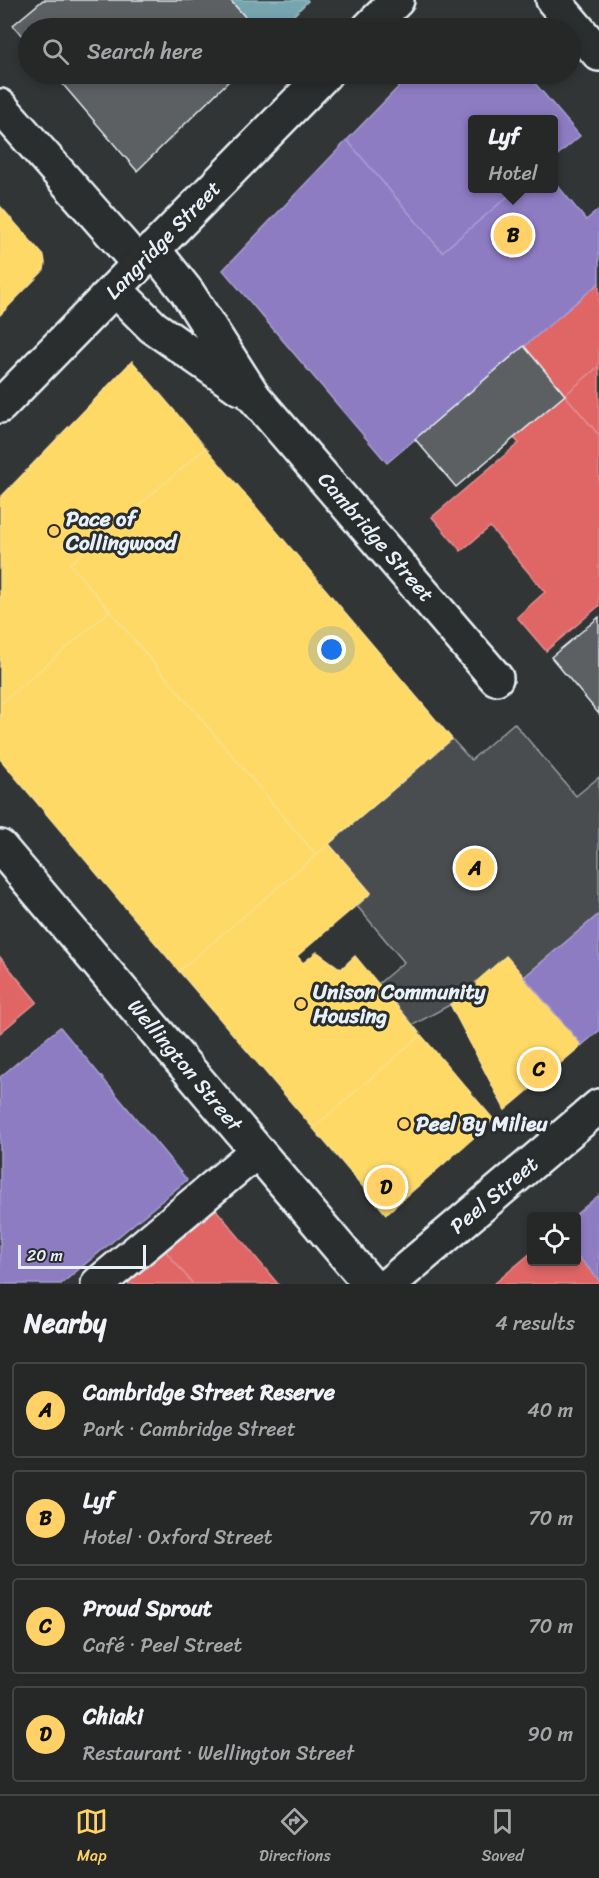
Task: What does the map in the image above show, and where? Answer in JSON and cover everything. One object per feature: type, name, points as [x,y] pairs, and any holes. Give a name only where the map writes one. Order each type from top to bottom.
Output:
[{"type":"street","points":[[379,18],[398,0]]},
{"type":"street","points":[[553,0],[568,18]]},
{"type":"street","points":[[581,33],[599,54]]},
{"type":"street","name":"Langridge Street","points":[[0,406],[315,84]]},
{"type":"street","name":"Cambridge Street","points":[[0,106],[146,256],[187,292],[254,397],[496,678]]},
{"type":"street","name":"Cambridge Street","points":[[115,288],[153,327],[254,397]]},
{"type":"street","name":"Wellington Street","points":[[0,847],[370,1284]]},
{"type":"street","name":"Peel Street","points":[[388,1284],[599,1106]]},
{"type":"street","points":[[98,1284],[257,1151]]},
{"type":"shaded area","points":[[514,723],[576,796],[599,777],[599,914],[524,977],[507,957],[477,982],[477,990],[413,1025],[378,984],[404,962],[357,906],[371,893],[329,844],[452,739],[471,760]]},
{"type":"building: Homes","points":[[0,206],[44,256],[45,263],[44,270],[0,315]]},
{"type":"building: Homes","name":"Pace of Collingwood","points":[[132,361],[206,448],[70,564],[110,611],[0,704],[0,498]]},
{"type":"building: Homes","points":[[206,448],[452,739],[316,855],[70,564]]},
{"type":"building: Homes","points":[[110,611],[316,855],[179,971],[0,759],[0,704]]},
{"type":"building: Homes","name":"Unison Community Housing","points":[[329,844],[371,893],[297,956],[303,963],[317,952],[341,969],[355,956],[421,1035],[313,1128],[179,971]]},
{"type":"building: Homes","points":[[506,956],[582,1045],[505,1110],[450,1004],[477,990],[476,982]]},
{"type":"building: Homes","name":"Peel By Milieu","points":[[421,1035],[494,1120],[386,1214],[313,1128]]},
{"type":"building: Shops","points":[[599,283],[599,366],[565,395],[524,346]]},
{"type":"building: Shops","points":[[599,366],[599,435],[565,395]]},
{"type":"building: Shops","points":[[565,395],[599,435],[599,606],[546,651],[517,617],[545,592],[490,527],[461,551],[432,517],[519,443],[514,438]]},
{"type":"building: Shops","points":[[0,957],[37,1002],[0,1033]]},
{"type":"building: Shops","points":[[213,1206],[278,1284],[193,1284],[163,1248]]},
{"type":"building: Shops","points":[[163,1248],[193,1284],[119,1284]]},
{"type":"building: Shops","points":[[527,1256],[527,1266],[581,1266],[581,1260],[599,1280],[599,1284],[494,1284]]},
{"type":"building: Offices","points":[[401,84],[536,84],[580,136],[558,155],[558,115],[468,115],[468,193],[512,193],[442,252],[347,140]]},
{"type":"building: Offices","points":[[347,140],[442,252],[512,193],[558,193],[558,186],[586,220],[599,209],[599,283],[387,463],[223,270]]},
{"type":"building: Offices","points":[[599,914],[599,1031],[582,1045],[524,977]]},
{"type":"building: Offices","points":[[60,1027],[187,1180],[61,1284],[0,1284],[0,1077]]},
{"type":"building: Offices","points":[[599,1195],[599,1280],[581,1260],[581,1212],[579,1212]]},
{"type":"building: Public","points":[[230,0],[308,1],[291,18],[246,18]]},
{"type":"building: Other","points":[[43,0],[230,0],[246,18],[21,18]]},
{"type":"building: Other","points":[[18,21],[18,31],[13,25]]},
{"type":"building: Other","points":[[63,84],[226,84],[137,171]]},
{"type":"building: Other","points":[[524,346],[565,395],[456,487],[415,439]]},
{"type":"building: Other","points":[[599,617],[599,714],[551,657]]},
{"type":"place","name":"Lyf","points":[[513,235]]},
{"type":"place","name":"Pace of Collingwood","points":[[54,531]]},
{"type":"place","name":"Cambridge Street Reserve","points":[[475,868]]},
{"type":"place","name":"Unison Community Housing","points":[[301,1004]]},
{"type":"place","name":"Proud Sprout","points":[[539,1069]]},
{"type":"place","name":"Peel By Milieu","points":[[404,1124]]},
{"type":"place","name":"Chiaki","points":[[386,1187]]}]
